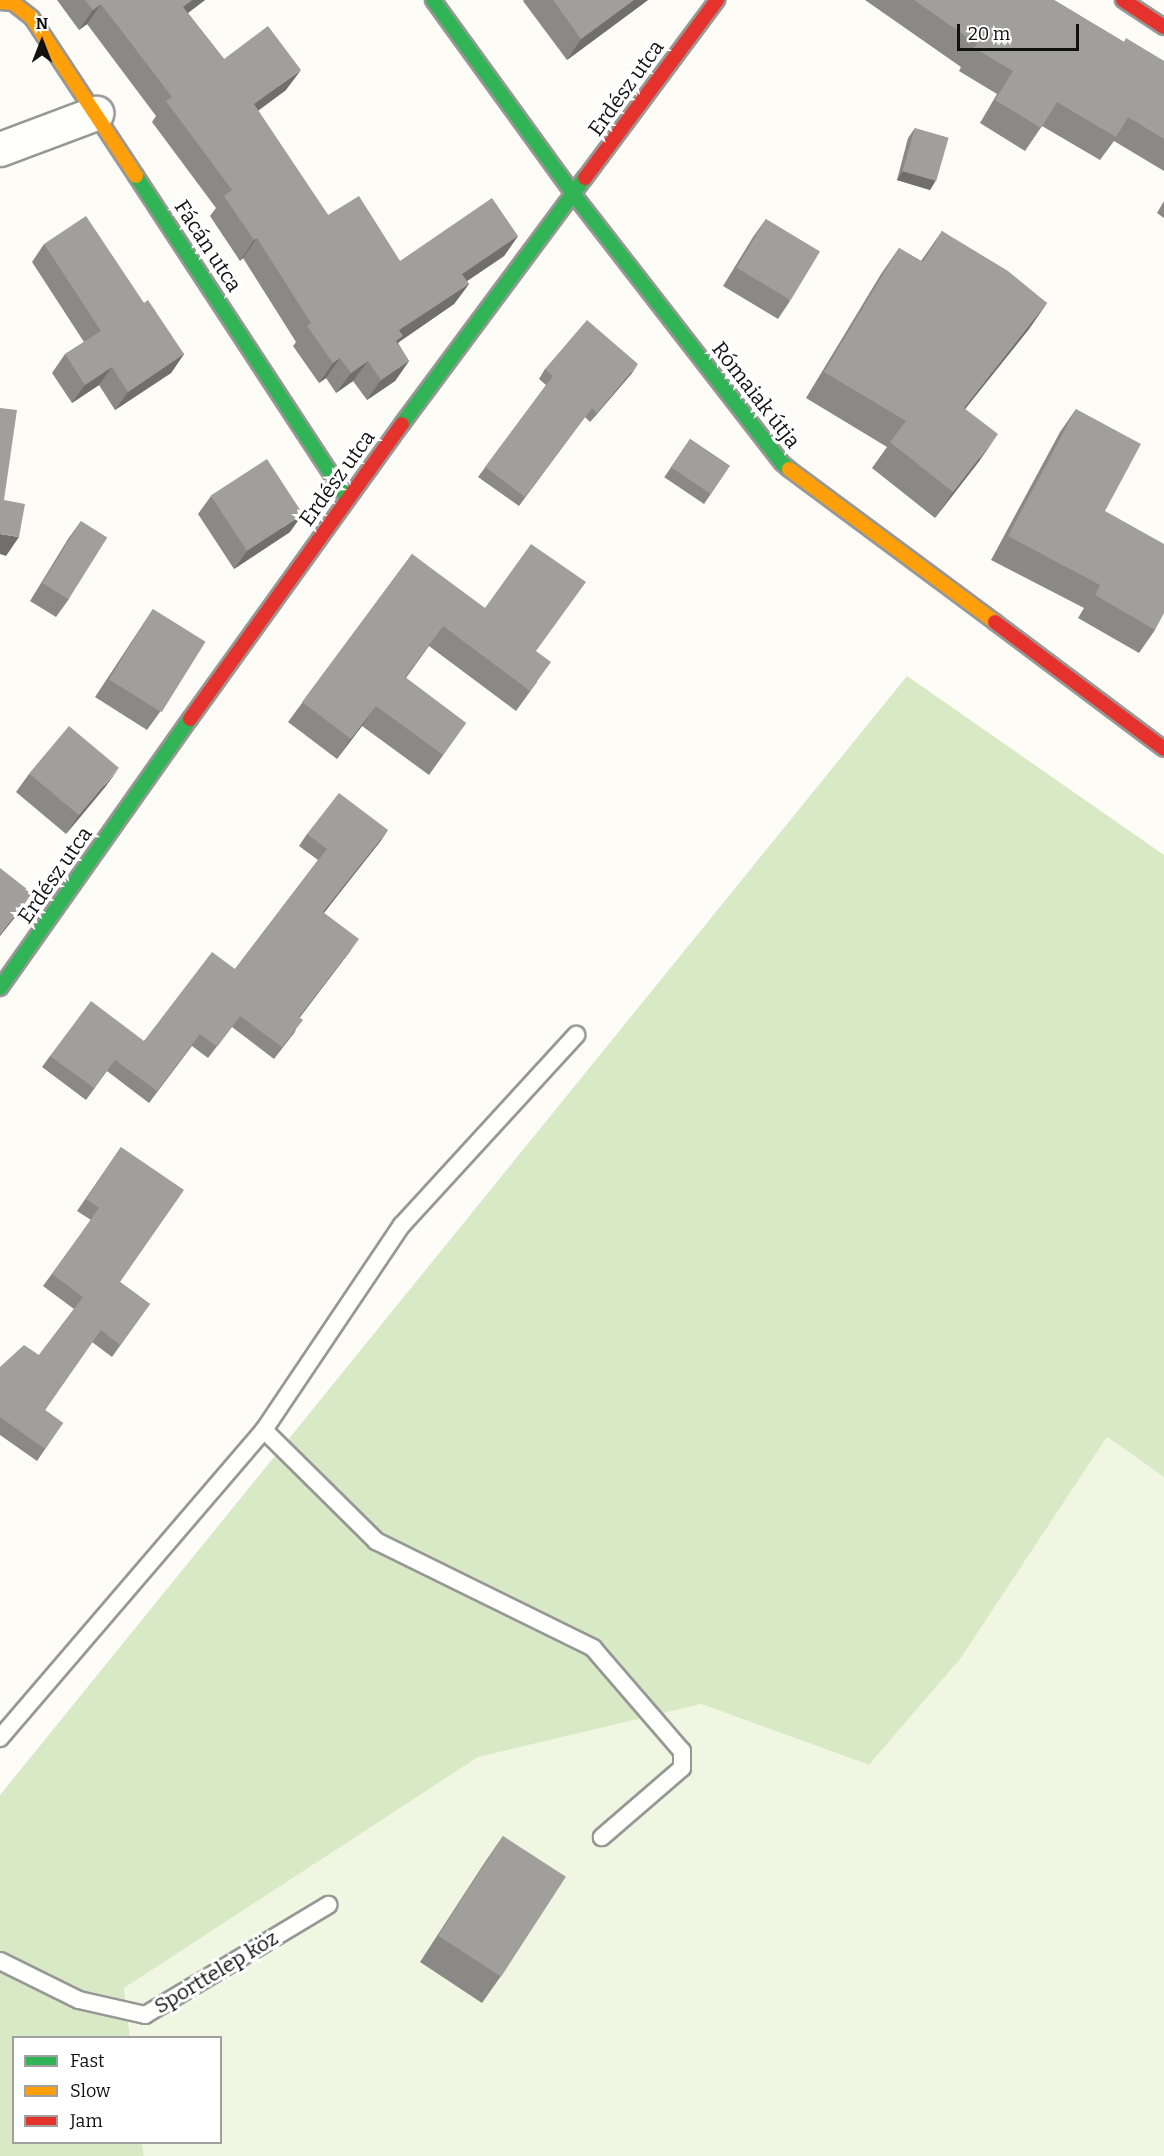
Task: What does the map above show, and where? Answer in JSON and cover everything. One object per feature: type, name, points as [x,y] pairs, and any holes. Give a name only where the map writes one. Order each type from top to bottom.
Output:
[{"type":"street","name":"Rómaiak útja","points":[[433,0],[574,195],[782,463],[1164,749]]},
{"type":"street","name":"Erdész utca","points":[[0,988],[347,498],[717,0]]},
{"type":"street","points":[[1123,0],[1164,27]]},
{"type":"street","name":"Fácán utca","points":[[0,2],[13,3],[32,18],[347,498]]},
{"type":"street","points":[[0,149],[96,114]]},
{"type":"lane","points":[[0,1738],[264,1430],[402,1225],[576,1035]]},
{"type":"lane","points":[[264,1430],[376,1541],[593,1648],[682,1751],[682,1768],[602,1837]]},
{"type":"lane","name":"Sporttelep köz","points":[[0,1961],[79,2000],[145,2015],[328,1905]]},
{"type":"green space","points":[[907,676],[1164,855],[1164,1477],[1107,1437],[961,1658],[869,1765],[701,1704],[124,1988],[130,2036],[12,2036],[12,2144],[142,2144],[144,2156],[0,2156],[0,1795]]},
{"type":"green space","points":[[1107,1437],[1164,1477],[1164,2156],[144,2156],[142,2144],[222,2144],[222,2036],[130,2036],[124,1988],[478,1757],[701,1704],[869,1765],[961,1658]]},
{"type":"building","points":[[85,0],[192,0],[183,7],[224,59],[268,26],[301,70],[254,104],[328,215],[359,196],[400,261],[492,198],[518,236],[462,274],[469,284],[399,330],[403,336],[396,341],[409,361],[381,380],[368,361],[351,373],[340,358],[333,363],[307,326],[311,323],[257,238],[254,240],[224,196],[232,190],[166,101],[172,97],[101,4],[93,10]]},
{"type":"building","points":[[553,0],[634,0],[581,39]]},
{"type":"building","points":[[914,0],[1054,0],[1124,42],[1126,38],[1164,61],[1164,139],[1128,117],[1116,137],[1057,102],[1041,128],[995,100],[1013,71],[974,48],[977,44]]},
{"type":"building","points":[[915,128],[949,138],[936,181],[903,171]]},
{"type":"building","points":[[86,216],[144,303],[148,300],[184,354],[128,392],[112,367],[85,385],[65,354],[101,331],[44,244]]},
{"type":"building","points":[[766,219],[820,251],[791,300],[737,268]]},
{"type":"building","points":[[942,231],[1008,271],[1047,303],[964,408],[998,434],[953,492],[890,442],[906,421],[824,372],[899,248],[923,262]]},
{"type":"building","points":[[587,320],[638,364],[597,413],[592,408],[525,497],[485,467],[553,376],[545,369]]},
{"type":"building","points":[[0,408],[17,410],[4,500],[25,504],[19,537],[0,534]]},
{"type":"building","points":[[1076,409],[1141,444],[1105,511],[1164,544],[1164,613],[1155,630],[1095,595],[1100,585],[1008,536]]},
{"type":"building","points":[[690,439],[730,466],[711,494],[671,467]]},
{"type":"building","points":[[267,459],[303,514],[247,551],[211,495]]},
{"type":"building","points":[[81,521],[107,537],[69,599],[42,583]]},
{"type":"building","points":[[531,544],[586,582],[536,651],[551,662],[530,691],[443,626],[405,677],[466,723],[443,755],[376,706],[351,739],[302,702],[412,554],[485,608]]},
{"type":"building","points":[[153,609],[206,642],[162,712],[109,679]]},
{"type":"building","points":[[69,726],[119,768],[79,815],[29,773]]},
{"type":"building","points":[[339,793],[388,830],[323,912],[359,939],[299,1017],[303,1020],[282,1047],[240,1016],[217,1047],[200,1034],[157,1091],[115,1060],[94,1088],[50,1056],[91,1001],[144,1041],[212,952],[235,969],[327,849],[307,834]]},
{"type":"building","points":[[0,868],[32,893],[0,934]]},
{"type":"building","points":[[121,1147],[184,1190],[120,1282],[150,1304],[120,1345],[101,1330],[45,1410],[63,1423],[45,1449],[0,1417],[0,1367],[24,1345],[39,1355],[83,1297],[52,1274],[99,1208],[86,1199]]},
{"type":"building","points":[[503,1836],[566,1877],[501,1977],[438,1936]]},
{"type":"traffic: fast","points":[[433,0],[574,195],[782,463],[789,469]]},
{"type":"traffic: fast","points":[[136,176],[347,498]]},
{"type":"traffic: fast","points":[[402,424],[585,178]]},
{"type":"traffic: fast","points":[[0,988],[190,719]]},
{"type":"traffic: slow","points":[[0,2],[13,3],[32,18],[136,176]]},
{"type":"traffic: slow","points":[[789,469],[995,622]]},
{"type":"traffic: jam","points":[[585,178],[717,0]]},
{"type":"traffic: jam","points":[[1123,0],[1164,27]]},
{"type":"traffic: jam","points":[[190,719],[402,424]]},
{"type":"traffic: jam","points":[[995,622],[1164,749]]}]
